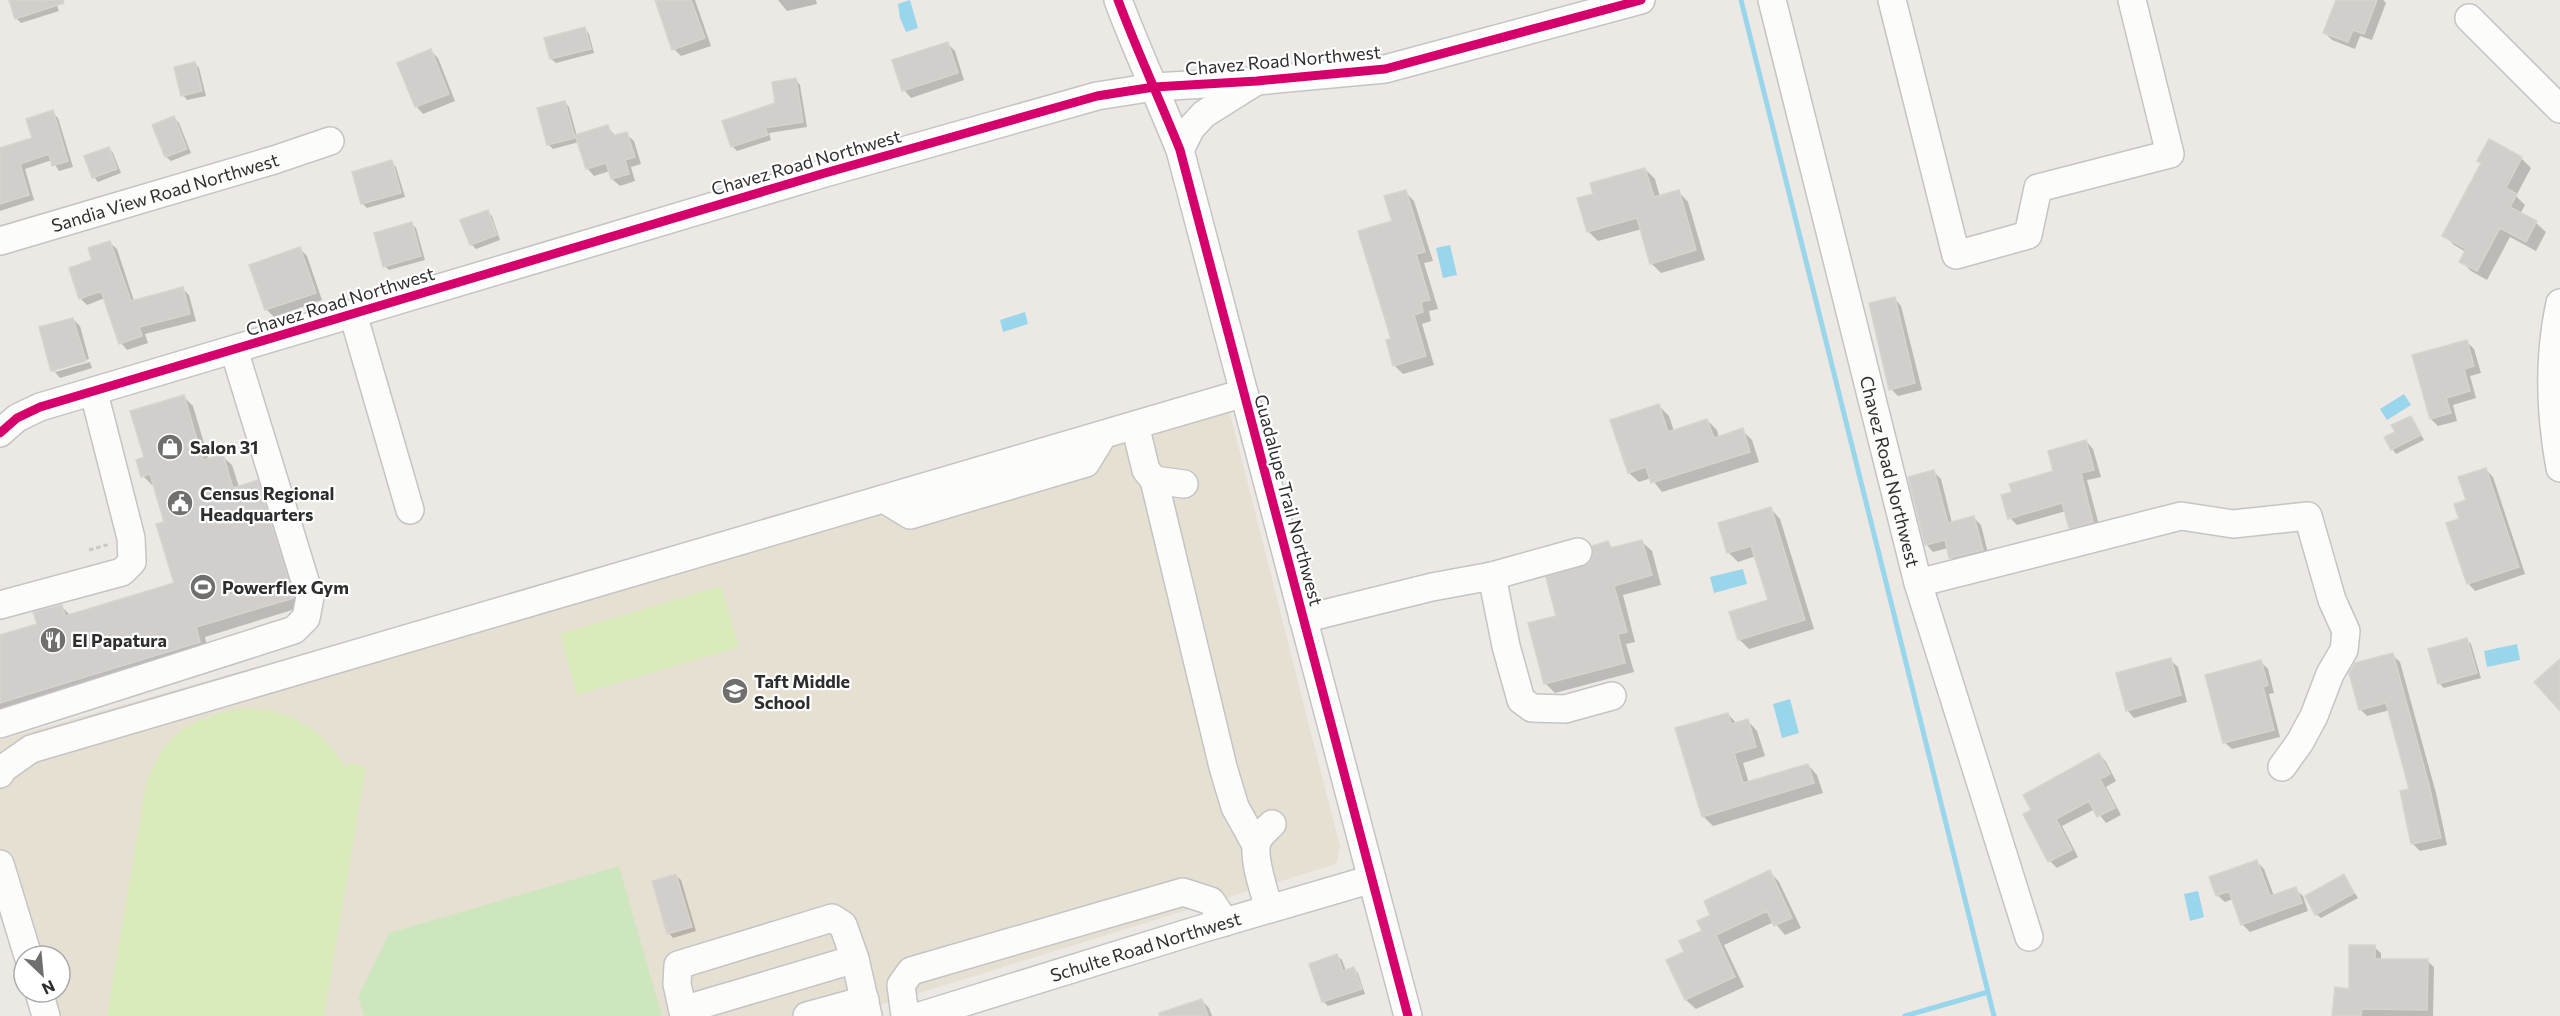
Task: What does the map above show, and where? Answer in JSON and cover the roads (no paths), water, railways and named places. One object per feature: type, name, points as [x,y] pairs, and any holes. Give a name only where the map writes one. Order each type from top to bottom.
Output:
[{"type":"street","name":"Guadalupe Trail Northwest","points":[[1118,0],[1144,68],[1180,150],[1408,1016]]},
{"type":"street","name":"Chavez Road Northwest","points":[[0,433],[8,424],[28,412],[825,173],[1074,102],[1154,87],[1257,81],[1386,69],[1641,0]]},
{"type":"street","name":"Chavez Road Northwest","points":[[1772,0],[1918,584],[2029,937]]},
{"type":"street","points":[[1892,0],[1956,255],[2028,235],[2038,188],[2170,154],[2132,0]]},
{"type":"street","points":[[2469,18],[2560,109]]},
{"type":"street","points":[[1180,150],[1191,128],[1204,114],[1257,81]]},
{"type":"street","name":"Sandia View Road Northwest","points":[[0,241],[274,160],[330,141]]},
{"type":"street","points":[[2560,303],[2550,368],[2553,428],[2560,468]]},
{"type":"street","points":[[352,314],[410,510]]},
{"type":"street","points":[[0,724],[294,630],[306,618],[310,597],[234,350]]},
{"type":"street","points":[[0,606],[122,572],[132,562],[131,538],[94,393]]},
{"type":"street","points":[[0,774],[4,768],[31,749],[1244,393]]},
{"type":"street","points":[[1136,425],[1146,470],[1154,480],[1223,767],[1235,807],[1264,834],[1258,865],[1269,909]]},
{"type":"street","points":[[1154,480],[1184,484]]},
{"type":"street","points":[[1918,584],[2181,516],[2233,524],[2308,516],[2332,600],[2346,631],[2344,650],[2330,674],[2314,716],[2300,742],[2282,767]]},
{"type":"street","points":[[1303,618],[1432,587],[1492,576],[1578,552]]},
{"type":"street","points":[[1492,576],[1506,646],[1521,700],[1532,708],[1566,710],[1612,696]]},
{"type":"street","points":[[0,864],[24,944]]},
{"type":"street","name":"Schulte Road Northwest","points":[[920,1016],[1372,879]]},
{"type":"street","points":[[905,1016],[901,984],[911,971],[920,968],[1183,892],[1211,901],[1225,922]]},
{"type":"street","points":[[807,1016],[867,1008],[855,959],[843,925],[832,918],[678,965],[677,984],[684,1013],[855,959]]},
{"type":"water","points":[[910,0],[918,28],[906,32],[900,18],[898,4]]},
{"type":"water","points":[[1450,245],[1457,275],[1443,278],[1436,248]]},
{"type":"water","points":[[1025,312],[1028,324],[1003,332],[1000,320]]},
{"type":"water","points":[[2404,394],[2411,405],[2387,420],[2380,409]]},
{"type":"water","points":[[1743,569],[1747,584],[1714,593],[1710,577]]},
{"type":"water","points":[[2517,644],[2520,660],[2487,667],[2484,651]]},
{"type":"water","points":[[1790,699],[1799,733],[1782,738],[1773,704]]},
{"type":"water","points":[[2198,891],[2204,917],[2190,921],[2184,894]]},
{"type":"waterway","points":[[1741,0],[1994,1016]]},
{"type":"waterway","points":[[1905,1016],[1988,992]]},
{"type":"place","name":"Salon 31","points":[[170,447]]},
{"type":"place","name":"Census Regional Headquarters","points":[[180,503]]},
{"type":"place","name":"Powerflex Gym","points":[[203,587]]},
{"type":"place","name":"El Papatura","points":[[53,640]]},
{"type":"place","name":"Taft Middle School","points":[[735,691]]}]
